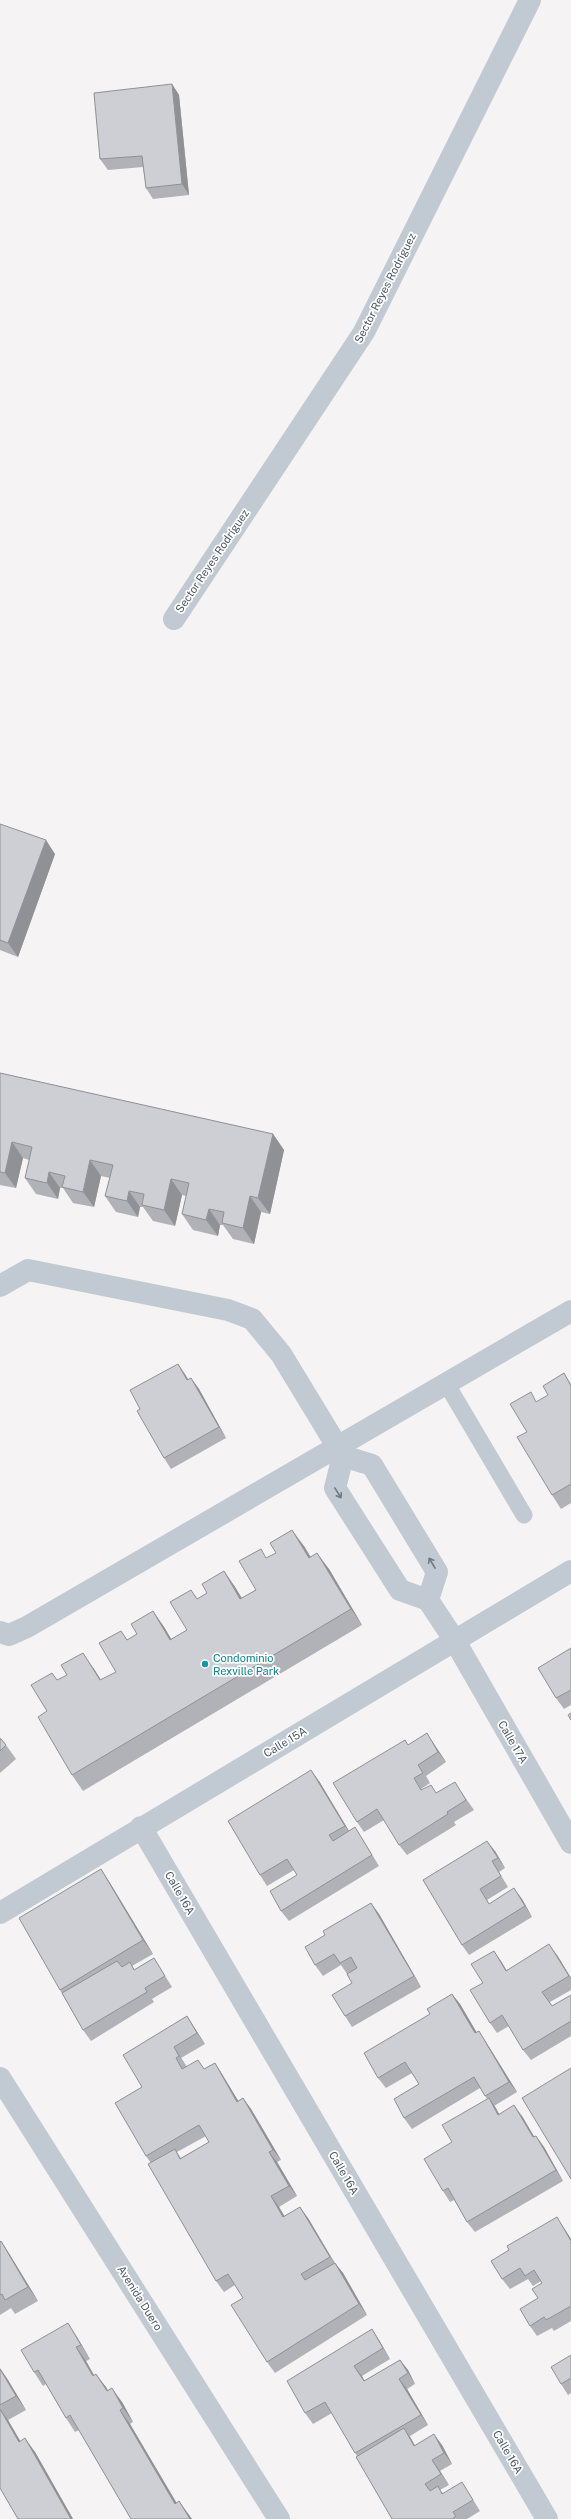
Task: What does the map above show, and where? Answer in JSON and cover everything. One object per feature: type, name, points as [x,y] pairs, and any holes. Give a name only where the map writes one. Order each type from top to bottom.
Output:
[{"type":"street","name":"Sector Reyes Rodríguez","points":[[174,619],[364,332],[530,0]]},
{"type":"street","points":[[0,1286],[28,1270],[228,1310],[252,1319],[280,1354],[340,1452],[372,1465],[437,1572],[428,1600],[400,1590],[335,1488],[340,1452]]},
{"type":"street","points":[[0,1632],[9,1635],[27,1627],[340,1452],[446,1383],[571,1311]]},
{"type":"street","name":"Calle 15A","points":[[0,1913],[141,1827],[571,1571]]},
{"type":"street","name":"Calle 17A","points":[[428,1600],[455,1641],[571,1843]]},
{"type":"street","name":"Calle 16A","points":[[141,1827],[547,2519]]},
{"type":"street","name":"Avenida Duero","points":[[0,2078],[279,2519]]},
{"type":"lane","points":[[446,1383],[524,1515]]},
{"type":"building","points":[[172,84],[182,184],[146,188],[142,156],[100,159],[94,93]]},
{"type":"building","points":[[0,824],[46,840],[8,943],[0,940]]},
{"type":"building","points":[[0,1073],[273,1134],[258,1198],[250,1196],[243,1228],[222,1223],[224,1212],[209,1209],[206,1220],[182,1214],[189,1183],[171,1179],[164,1210],[142,1205],[144,1194],[129,1191],[127,1201],[105,1196],[113,1165],[90,1160],[83,1192],[62,1187],[65,1176],[49,1172],[47,1183],[25,1178],[32,1147],[12,1142],[5,1173],[0,1172]]},
{"type":"building","points":[[178,1364],[187,1380],[191,1378],[219,1427],[164,1458],[137,1411],[140,1409],[130,1390]]},
{"type":"building","points":[[564,1373],[571,1386],[571,1484],[552,1495],[517,1437],[527,1432],[510,1404],[531,1392],[536,1402],[548,1395],[543,1386]]},
{"type":"building","name":"Condominio Rexville Park","points":[[292,1530],[309,1558],[317,1553],[351,1609],[72,1775],[38,1717],[47,1711],[31,1685],[52,1673],[57,1680],[67,1675],[61,1665],[83,1653],[100,1680],[116,1672],[99,1643],[121,1631],[127,1640],[137,1634],[131,1624],[153,1611],[170,1640],[187,1630],[170,1602],[191,1590],[197,1599],[207,1593],[202,1584],[224,1571],[240,1599],[256,1590],[239,1561],[261,1549],[266,1558],[276,1553],[270,1543]]},
{"type":"building","points":[[571,1648],[571,1690],[556,1698],[538,1668]]},
{"type":"building","points":[[571,1713],[571,1720],[568,1715]]},
{"type":"building","points":[[427,1733],[438,1752],[418,1765],[423,1773],[414,1778],[421,1790],[431,1785],[436,1793],[455,1782],[466,1800],[447,1812],[448,1814],[399,1845],[377,1809],[357,1822],[333,1783],[405,1740],[408,1745]]},
{"type":"building","points":[[0,1738],[6,1745],[0,1751]]},
{"type":"building","points":[[311,1770],[345,1826],[329,1835],[333,1841],[355,1827],[372,1855],[281,1911],[270,1891],[297,1875],[287,1859],[260,1875],[228,1821]]},
{"type":"building","points":[[487,1841],[498,1858],[492,1861],[501,1876],[480,1889],[489,1904],[514,1888],[525,1906],[462,1945],[423,1880]]},
{"type":"building","points":[[101,1869],[143,1940],[60,1990],[19,1918]]},
{"type":"building","points":[[371,1903],[414,1976],[345,2016],[332,1995],[352,1983],[347,1974],[357,1968],[351,1957],[340,1963],[334,1954],[315,1965],[305,1947],[325,1935],[323,1931]]},
{"type":"building","points":[[549,1944],[569,1976],[542,1992],[552,2006],[571,1995],[571,2021],[523,2050],[502,2015],[490,2023],[470,1990],[483,1983],[471,1964],[494,1951],[506,1971]]},
{"type":"building","points":[[154,1958],[165,1976],[145,1988],[147,1992],[83,2030],[62,1993],[117,1961],[122,1967],[130,1962],[134,1970]]},
{"type":"building","points":[[452,1994],[475,2033],[479,2031],[509,2082],[485,2096],[474,2077],[404,2118],[394,2099],[419,2084],[405,2062],[378,2078],[364,2053],[430,2014],[427,2009]]},
{"type":"building","points":[[187,2016],[197,2033],[174,2047],[179,2056],[176,2058],[182,2069],[198,2060],[204,2069],[215,2063],[237,2102],[243,2098],[273,2150],[269,2152],[289,2186],[271,2196],[283,2217],[300,2207],[330,2257],[301,2274],[305,2280],[335,2263],[359,2304],[267,2362],[231,2305],[243,2298],[228,2274],[216,2281],[148,2164],[175,2149],[180,2159],[209,2142],[199,2125],[146,2156],[115,2103],[142,2087],[123,2055]]},
{"type":"building","points":[[571,2068],[571,2179],[522,2098]]},
{"type":"building","points":[[489,2098],[498,2115],[514,2105],[533,2137],[536,2136],[556,2170],[467,2222],[448,2188],[443,2191],[424,2159],[452,2142],[442,2125]]},
{"type":"building","points":[[557,2217],[571,2241],[571,2306],[546,2320],[544,2317],[530,2326],[520,2309],[538,2298],[532,2289],[542,2283],[534,2270],[525,2276],[520,2268],[502,2279],[491,2261],[509,2250],[507,2246]]},
{"type":"building","points":[[1,2241],[28,2287],[5,2300],[2,2294],[0,2295]]},
{"type":"building","points":[[68,2323],[81,2345],[76,2347],[93,2376],[96,2374],[107,2391],[112,2388],[123,2408],[120,2410],[175,2504],[179,2501],[190,2519],[131,2519],[70,2415],[66,2418],[38,2370],[34,2372],[21,2350]]},
{"type":"building","points":[[372,2329],[383,2348],[354,2366],[364,2381],[400,2360],[408,2373],[399,2379],[421,2415],[355,2453],[325,2402],[305,2413],[287,2381]]},
{"type":"building","points":[[571,2355],[571,2378],[561,2384],[551,2367]]},
{"type":"building","points":[[0,2369],[16,2396],[0,2405]]},
{"type":"building","points":[[0,2409],[19,2442],[25,2438],[71,2519],[18,2519],[0,2488]]},
{"type":"building","points":[[404,2428],[414,2446],[434,2434],[444,2453],[432,2460],[441,2474],[425,2484],[430,2491],[438,2486],[442,2494],[462,2482],[473,2500],[453,2512],[456,2516],[452,2519],[392,2519],[356,2457]]},
{"type":"place","name":"Condominio Rexville Park","points":[[205,1664]]}]
